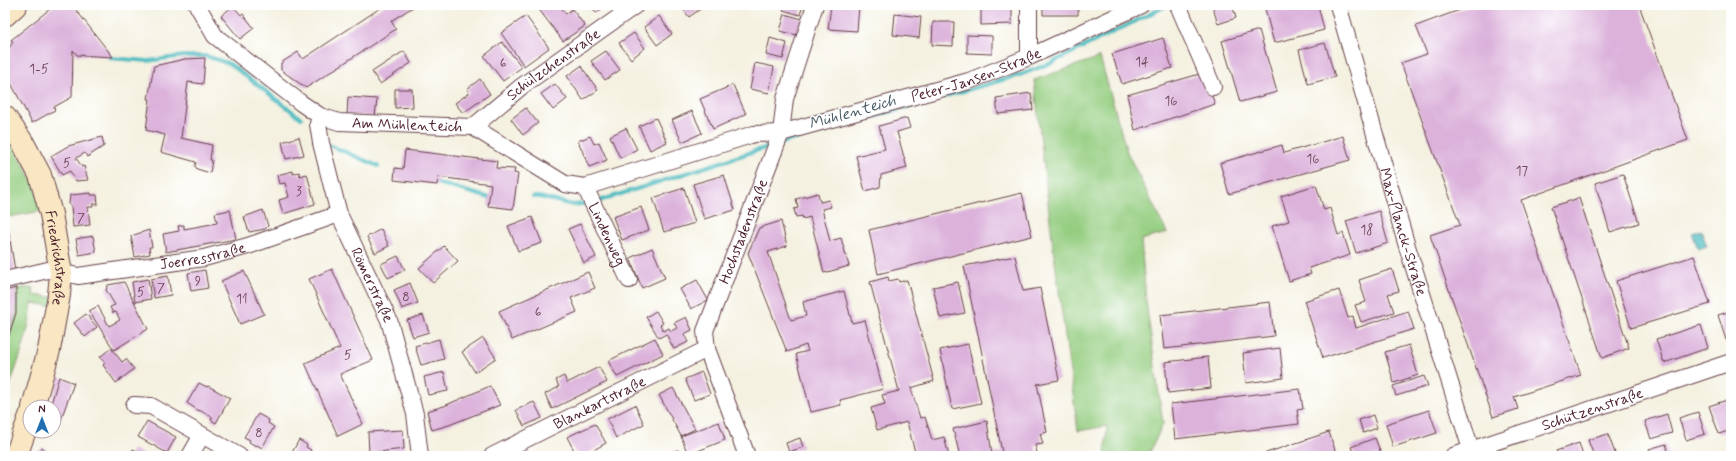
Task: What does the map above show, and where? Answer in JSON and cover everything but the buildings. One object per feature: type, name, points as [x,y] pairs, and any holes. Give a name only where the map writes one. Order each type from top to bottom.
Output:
[{"type":"main road","points":[[5,15],[16,5]]},
{"type":"main road","name":"Friedrichstraße","points":[[5,117],[23,143],[40,175],[51,214],[61,273],[59,295],[49,350],[35,399]]},
{"type":"main road","points":[[16,456],[22,439]]},
{"type":"street","name":"Am Mühlenteich","points":[[197,5],[215,36],[320,116],[339,122],[473,127],[590,198],[600,184],[754,134],[778,141]]},
{"type":"street","name":"Schülzchenstraße","points":[[473,127],[522,86],[636,5]]},
{"type":"street","name":"Hochstadenstraße","points":[[747,456],[707,349],[705,331],[778,141],[784,99],[815,5]]},
{"type":"street","points":[[1029,5],[1029,57]]},
{"type":"street","name":"Peter-Jansen-Straße","points":[[778,141],[969,81],[1029,57],[1141,5]]},
{"type":"street","name":"Max-Planck-Straße","points":[[1338,5],[1406,243],[1473,453]]},
{"type":"street","points":[[1178,6],[1213,87]]},
{"type":"street","name":"Römerstraße","points":[[320,116],[318,124],[321,143],[338,214],[389,320],[415,414],[420,456]]},
{"type":"street","name":"Lindenweg","points":[[590,198],[629,280]]},
{"type":"street","name":"Joerresstraße","points":[[5,280],[48,270],[78,276],[204,258],[248,246],[338,214]]},
{"type":"street","name":"Blankartstraße","points":[[492,456],[707,349]]},
{"type":"street","name":"Schützenstraße","points":[[1453,456],[1473,453],[1731,362]]},
{"type":"street","points":[[134,405],[151,406],[239,456]]},
{"type":"street","points":[[190,456],[202,435]]},
{"type":"green space","points":[[1100,57],[1127,152],[1167,233],[1141,240],[1146,301],[1163,424],[1148,456],[1105,456],[1107,426],[1078,431],[1053,247],[1034,80]]},
{"type":"green space","points":[[5,130],[35,185],[41,211],[9,217],[5,199]]},
{"type":"green space","points":[[16,288],[34,288],[33,295],[53,297],[51,306],[32,303],[25,340],[5,398],[5,348],[16,313]]},
{"type":"water","points":[[1701,230],[1707,246],[1698,249],[1692,233]]},
{"type":"waterway","name":"Mühlenteich","points":[[781,143],[1020,75],[1051,63],[1168,5]]},
{"type":"waterway","name":"Mühlenteich","points":[[110,58],[148,61],[184,56],[206,56],[230,64],[301,118]]},
{"type":"waterway","name":"Mühlenteich","points":[[329,145],[378,166]]},
{"type":"waterway","name":"Mühlenteich","points":[[596,202],[771,146]]},
{"type":"waterway","name":"Mühlenteich","points":[[437,183],[490,198]]},
{"type":"waterway","name":"Mühlenteich","points":[[533,197],[573,205],[590,203]]}]
